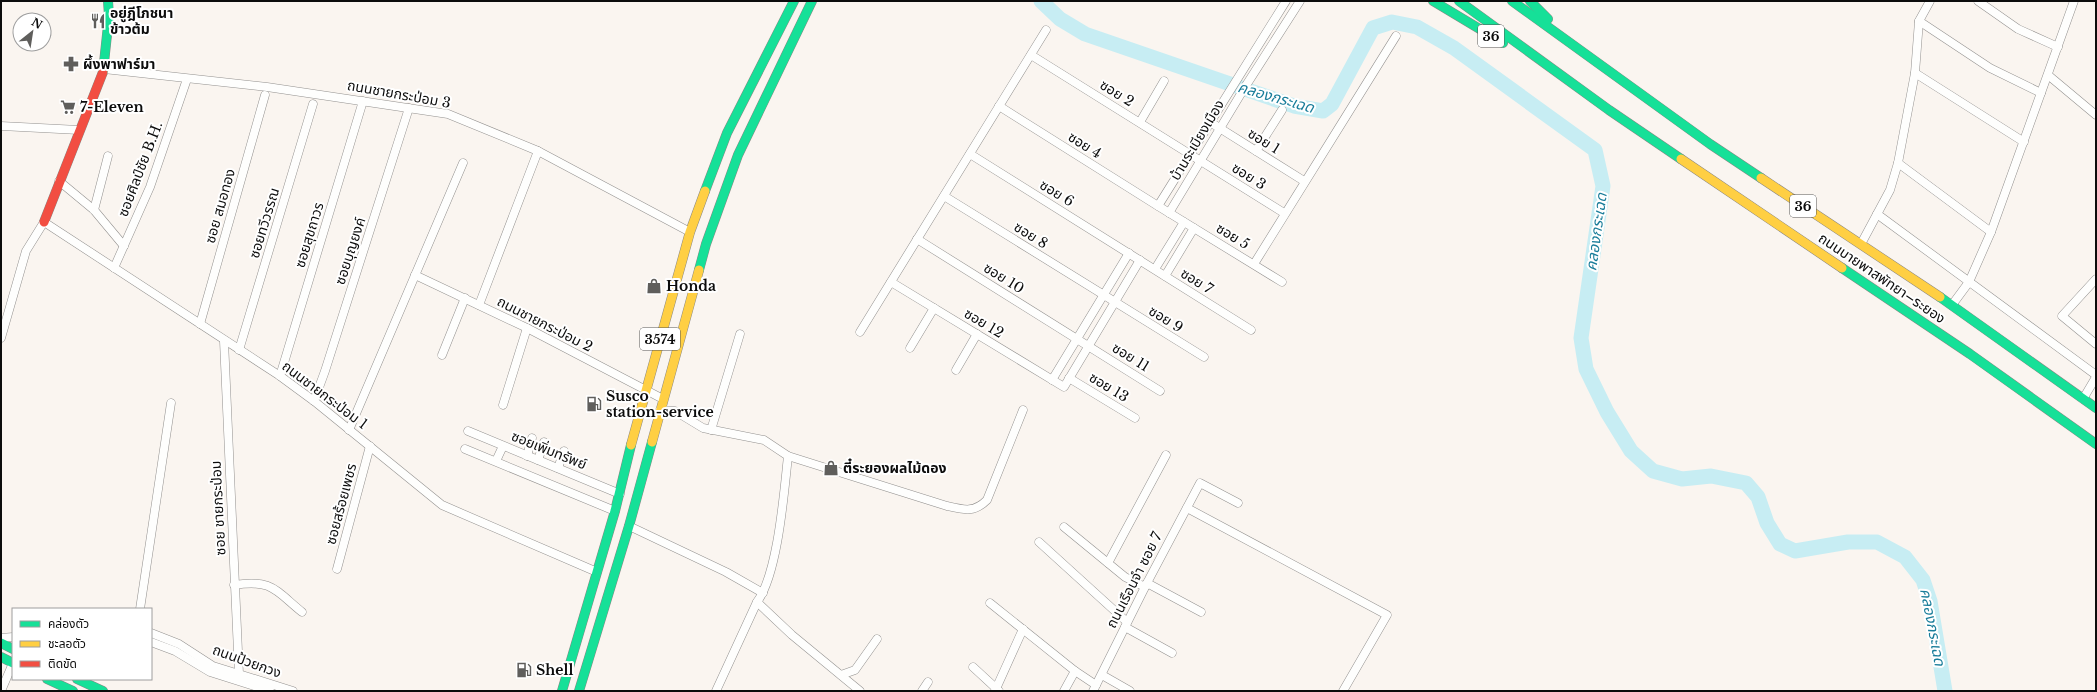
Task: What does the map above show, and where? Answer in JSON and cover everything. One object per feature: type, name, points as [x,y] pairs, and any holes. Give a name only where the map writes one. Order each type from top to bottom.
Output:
[{"type":"main road","points":[[44,222],[104,69],[109,16],[108,1]]},
{"type":"main road","name":"3574","points":[[562,691],[620,494],[645,390],[690,232],[727,133],[794,1]]},
{"type":"main road","name":"3574","points":[[579,691],[629,526],[706,244],[738,155],[812,1]]},
{"type":"main road","name":"ถนนบายพาสพัทยา–ระยอง","points":[[1433,1],[1551,69]]},
{"type":"main road","name":"ถนนบายพาสพัทยา–ระยอง","points":[[1459,1],[1615,115],[1970,354],[2096,444]]},
{"type":"main road","name":"ถนนบายพาสพัทยา–ระยอง","points":[[1512,1],[1710,144],[1952,305],[2096,408]]},
{"type":"main road","name":"ถนนบายพาสพัทยา–ระยอง","points":[[1530,1],[1581,51]]},
{"type":"main road","points":[[1,643],[12,648]]},
{"type":"main road","points":[[1,658],[12,663]]},
{"type":"main road","points":[[49,680],[73,691]]},
{"type":"main road","points":[[79,680],[103,691]]},
{"type":"street","name":"บ้านระเบียงเมือง","points":[[1158,206],[1234,81],[1286,1]]},
{"type":"street","name":"บ้านระเบียงเมือง","points":[[1169,213],[1256,68],[1300,1]]},
{"type":"street","points":[[1861,244],[1890,190],[1898,163],[1915,73],[1919,21],[1930,1]]},
{"type":"street","points":[[1978,1],[2024,32],[2058,47]]},
{"type":"street","points":[[1952,305],[1969,282],[1991,232],[2074,1]]},
{"type":"street","points":[[1919,21],[1990,68],[2041,93]]},
{"type":"street","points":[[860,332],[1046,30]]},
{"type":"street","points":[[1254,264],[1284,213],[1396,36]]},
{"type":"street","points":[[1254,50],[1264,56]]},
{"type":"street","name":"ซอย 2","points":[[1031,55],[1201,160]]},
{"type":"street","name":"ถนนชายกระป่อม 3","points":[[104,69],[363,101],[448,114],[538,151],[690,232]]},
{"type":"street","points":[[1915,73],[2024,142]]},
{"type":"street","points":[[2048,75],[2096,115]]},
{"type":"street","name":"ซอยศิลป์ชัย B.H.","points":[[114,268],[150,187],[187,79]]},
{"type":"street","points":[[1140,122],[1164,81]]},
{"type":"street","points":[[1234,81],[1245,87]]},
{"type":"street","name":"ซอย สมอทอง","points":[[200,324],[265,95]]},
{"type":"street","name":"ซอยสุขถาวร","points":[[280,376],[363,101]]},
{"type":"street","name":"ซอยทวีวรรณ","points":[[239,350],[314,104]]},
{"type":"street","name":"ซอย 4","points":[[999,106],[1169,213]]},
{"type":"street","name":"ซอยบุญยงค์","points":[[314,401],[325,371],[409,108]]},
{"type":"street","points":[[1256,151],[1282,110]]},
{"type":"street","name":"ซอย 1","points":[[1210,122],[1304,181]]},
{"type":"street","points":[[1,126],[80,130]]},
{"type":"street","points":[[479,305],[538,151]]},
{"type":"street","name":"ซอย 6","points":[[970,154],[1129,253]]},
{"type":"street","points":[[94,210],[108,156]]},
{"type":"street","name":"ซอย 3","points":[[1201,160],[1284,213]]},
{"type":"street","points":[[350,430],[463,163]]},
{"type":"street","points":[[1898,163],[1991,232]]},
{"type":"street","points":[[59,181],[94,210],[124,246]]},
{"type":"street","name":"ซอย 8","points":[[944,196],[1114,302]]},
{"type":"street","name":"ซอย 5","points":[[1169,213],[1282,282]]},
{"type":"street","points":[[1877,214],[2096,376],[2083,399]]},
{"type":"street","points":[[1,338],[2,327],[26,251],[44,222]]},
{"type":"street","name":"ถนนชายกระป่อม 1","points":[[44,222],[224,341],[280,376],[314,401],[442,505],[598,572]]},
{"type":"street","points":[[1155,269],[1184,222]]},
{"type":"street","points":[[1165,276],[1194,228]]},
{"type":"street","name":"ซอย 10","points":[[917,239],[1088,346]]},
{"type":"street","points":[[1052,380],[1129,253]]},
{"type":"street","name":"ซอย 7","points":[[1129,253],[1251,330]]},
{"type":"street","points":[[1069,378],[1140,260]]},
{"type":"street","name":"ถนนชายกระป่อม 2","points":[[415,275],[527,328],[663,398]]},
{"type":"street","points":[[2096,279],[2062,316],[2096,344]]},
{"type":"street","name":"ซอย 12","points":[[891,282],[1064,387],[1069,378]]},
{"type":"street","points":[[442,355],[465,298]]},
{"type":"street","name":"ซอย 9","points":[[1114,302],[1204,357]]},
{"type":"street","points":[[910,348],[934,308]]},
{"type":"street","points":[[503,405],[527,328]]},
{"type":"street","points":[[711,430],[740,334]]},
{"type":"street","points":[[956,370],[977,334]]},
{"type":"street","name":"ซอย ชายกระป่อม","points":[[224,341],[239,674]]},
{"type":"street","name":"ซอย 11","points":[[1088,346],[1160,391]]},
{"type":"street","name":"ซอย 13","points":[[1069,378],[1135,418]]},
{"type":"street","points":[[140,608],[171,403]]},
{"type":"street","points":[[660,410],[675,411],[703,428],[764,440],[788,456],[947,506],[965,510],[980,508],[987,500],[1023,410]]},
{"type":"street","name":"ซอยเพิ่มทรัพย์","points":[[468,432],[620,494]]},
{"type":"street","points":[[527,456],[532,438]]},
{"type":"street","points":[[538,460],[544,442]]},
{"type":"street","name":"ซอยสร้อยเพชร","points":[[337,569],[370,446]]},
{"type":"street","points":[[496,461],[503,446]]},
{"type":"street","points":[[465,449],[615,510]]},
{"type":"street","points":[[558,468],[564,451]]},
{"type":"street","points":[[1108,563],[1166,455]]},
{"type":"street","points":[[717,690],[757,602],[763,593],[772,561],[782,508],[788,456]]},
{"type":"street","name":"ถนนเรือนจำ ซอย 7","points":[[1095,688],[1126,624],[1200,483],[1238,503]]},
{"type":"street","points":[[1187,508],[1387,615],[1343,691]]},
{"type":"street","points":[[629,526],[726,572],[763,593]]},
{"type":"street","points":[[1064,527],[1125,577],[1146,585],[1201,612]]},
{"type":"street","points":[[1039,542],[1126,624],[1172,653]]},
{"type":"street","points":[[234,585],[252,582],[276,589],[302,612]]},
{"type":"street","points":[[757,602],[792,636],[860,691]]},
{"type":"street","points":[[990,603],[1095,688]]},
{"type":"street","points":[[973,667],[997,690],[1024,629]]},
{"type":"street","name":"ถนนป้วยกวง","points":[[152,633],[179,644],[214,666],[293,691]]},
{"type":"street","points":[[1,638],[12,637]]},
{"type":"street","points":[[841,675],[855,670],[877,638]]},
{"type":"street","name":"ถนนป้วยกวง","points":[[152,642],[175,651],[210,672],[270,691]]},
{"type":"street","points":[[1,691],[12,665]]},
{"type":"street","points":[[1064,691],[1075,671]]},
{"type":"street","points":[[1102,675],[1130,691]]},
{"type":"street","points":[[922,691],[928,682]]},
{"type":"waterway","name":"คลองกระเฉด","points":[[1041,1],[1060,19],[1085,34],[1294,106],[1323,111],[1332,104],[1373,28],[1392,22],[1417,27],[1454,48],[1595,150],[1603,186],[1581,338],[1586,369],[1607,412],[1631,451],[1653,471],[1682,479],[1711,476],[1746,483],[1758,497],[1767,523],[1780,544],[1795,551],[1848,542],[1877,542],[1905,557],[1923,580],[1930,601],[1945,691]]},
{"type":"traffic: fast","points":[[103,72],[109,16],[108,1]]},
{"type":"traffic: fast","points":[[705,191],[727,133],[794,1]]},
{"type":"traffic: fast","points":[[699,270],[706,244],[738,155],[812,1]]},
{"type":"traffic: fast","points":[[1433,1],[1503,43]]},
{"type":"traffic: fast","points":[[1459,1],[1609,110],[1681,159]]},
{"type":"traffic: fast","points":[[1512,1],[1710,144],[1761,178]]},
{"type":"traffic: fast","points":[[1530,1],[1548,19]]},
{"type":"traffic: fast","points":[[1842,268],[1970,354],[2096,444]]},
{"type":"traffic: fast","points":[[1940,297],[2096,408]]},
{"type":"traffic: fast","points":[[579,691],[629,526],[652,442]]},
{"type":"traffic: fast","points":[[562,691],[615,511],[631,445]]},
{"type":"traffic: fast","points":[[1,643],[12,648]]},
{"type":"traffic: fast","points":[[1,657],[12,662]]},
{"type":"traffic: fast","points":[[49,680],[73,691]]},
{"type":"traffic: fast","points":[[79,680],[103,691]]},
{"type":"traffic: slow","points":[[1681,159],[1842,268]]},
{"type":"traffic: slow","points":[[1761,178],[1940,297]]},
{"type":"traffic: slow","points":[[631,445],[690,232],[705,191]]},
{"type":"traffic: slow","points":[[652,442],[699,270]]},
{"type":"traffic: jam","points":[[44,222],[103,72]]},
{"type":"place","name":"อยู่ฎีโภชนา ข้าวต้ม","points":[[98,21]]},
{"type":"place","name":"ผึ้งพาฟาร์มา","points":[[71,64]]},
{"type":"place","name":"7-Eleven","points":[[68,107]]},
{"type":"place","name":"Honda","points":[[654,286]]},
{"type":"place","name":"Susco station-service","points":[[594,404]]},
{"type":"place","name":"ตี๋ระยองผลไม้ดอง","points":[[831,468]]},
{"type":"place","name":"Shell","points":[[524,670]]}]
